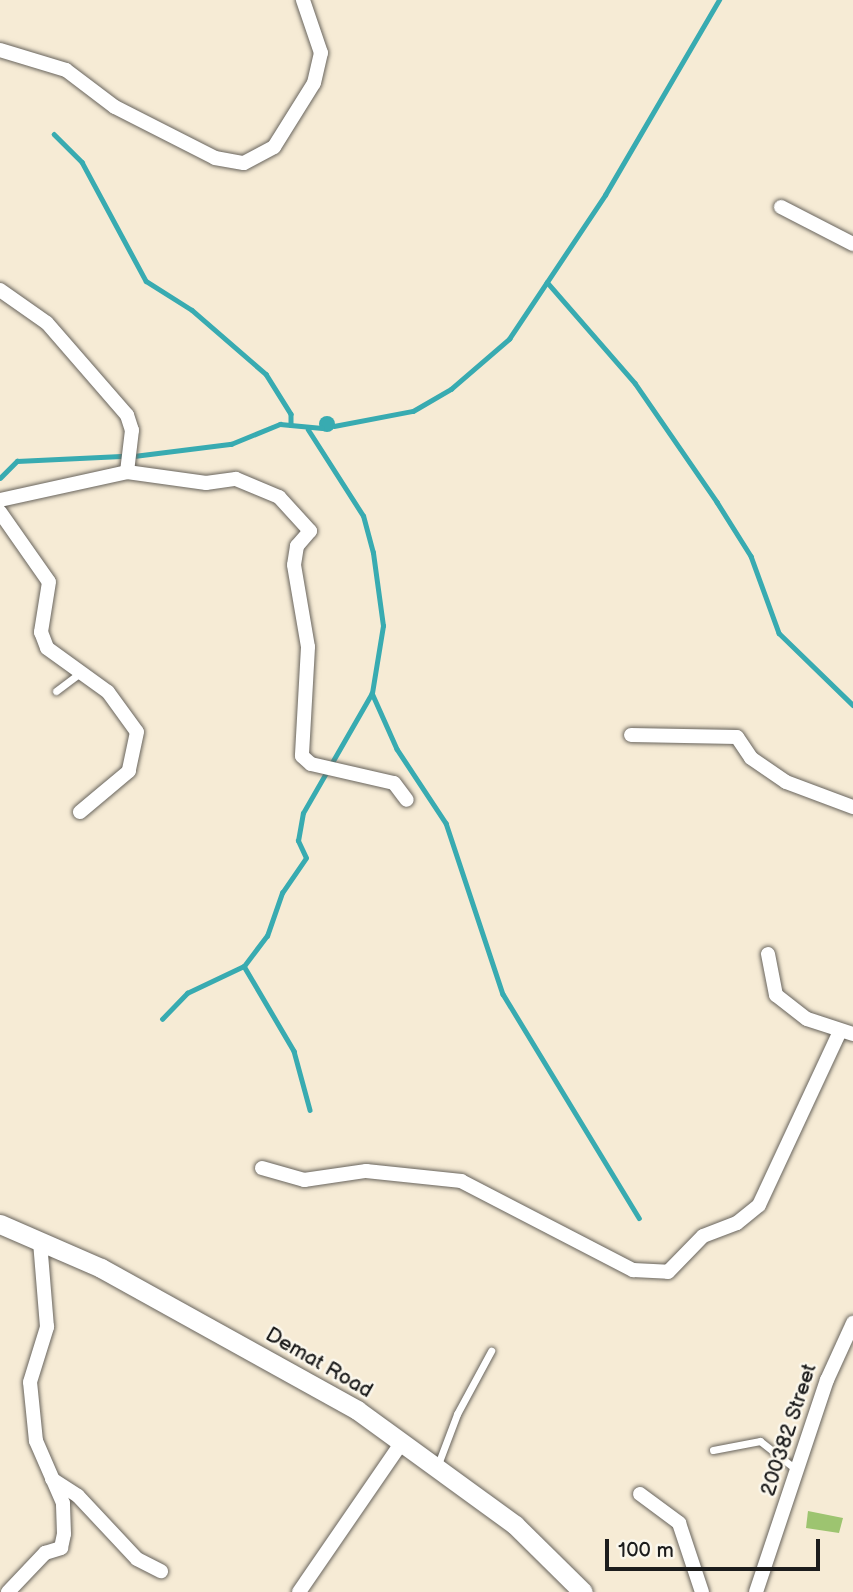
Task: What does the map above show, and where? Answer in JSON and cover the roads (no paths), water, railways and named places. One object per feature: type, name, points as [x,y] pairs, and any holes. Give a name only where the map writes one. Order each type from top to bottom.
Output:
[{"type":"street","points":[[0,50],[66,70],[136,118],[215,158],[244,163],[274,147],[314,83],[321,53],[303,0]]},
{"type":"street","points":[[781,207],[853,244]]},
{"type":"street","points":[[0,290],[67,342],[74,359],[127,415],[132,430],[127,472]]},
{"type":"street","points":[[0,500],[127,472],[261,486],[306,523],[310,531],[297,546],[294,565],[307,647],[299,747],[312,764],[394,783],[407,800]]},
{"type":"street","points":[[0,512],[49,582],[43,640],[126,711],[137,732],[130,771],[80,812]]},
{"type":"street","points":[[631,735],[737,737],[751,758],[786,782],[853,807]]},
{"type":"street","points":[[262,1168],[304,1180],[366,1171],[453,1179],[633,1270],[668,1272],[703,1236],[737,1223],[759,1205],[847,1032],[807,1018],[776,995],[768,954]]},
{"type":"street","name":"Demat Road","points":[[0,1224],[40,1241],[303,1378],[402,1442],[515,1525],[583,1592]]},
{"type":"street","points":[[8,1592],[45,1553],[61,1548],[63,1503],[36,1441],[29,1374],[46,1341],[40,1241]]},
{"type":"street","name":"200382 Street","points":[[756,1592],[799,1471],[827,1380],[853,1323]]},
{"type":"street","points":[[299,1592],[402,1442]]},
{"type":"street","points":[[51,1478],[78,1496],[137,1559],[160,1571]]},
{"type":"street","points":[[640,1494],[679,1522],[702,1592]]},
{"type":"lane","points":[[56,691],[80,673]]},
{"type":"lane","points":[[437,1468],[457,1414],[491,1351]]},
{"type":"lane","points":[[713,1450],[760,1441],[799,1471]]},
{"type":"water","points":[[324,416],[330,416],[335,424],[333,430],[324,432],[319,427],[319,421]]},
{"type":"waterway","points":[[334,426],[413,411],[451,389],[509,339],[605,195],[719,0]]},
{"type":"waterway","points":[[54,134],[82,162],[146,281],[192,310],[266,374],[291,414],[291,425]]},
{"type":"waterway","points":[[547,282],[635,383],[717,502],[751,556],[779,633],[853,705]]},
{"type":"waterway","points":[[134,456],[231,444],[280,424],[322,428]]},
{"type":"waterway","points":[[162,1019],[187,993],[244,966],[267,936],[282,893],[306,858],[298,841],[303,813],[372,693],[383,626],[373,553],[363,516],[308,430]]},
{"type":"waterway","points":[[0,478],[17,461],[121,456]]},
{"type":"waterway","points":[[372,693],[397,749],[446,823],[503,994],[639,1218]]},
{"type":"waterway","points":[[244,966],[294,1051],[310,1110]]}]
